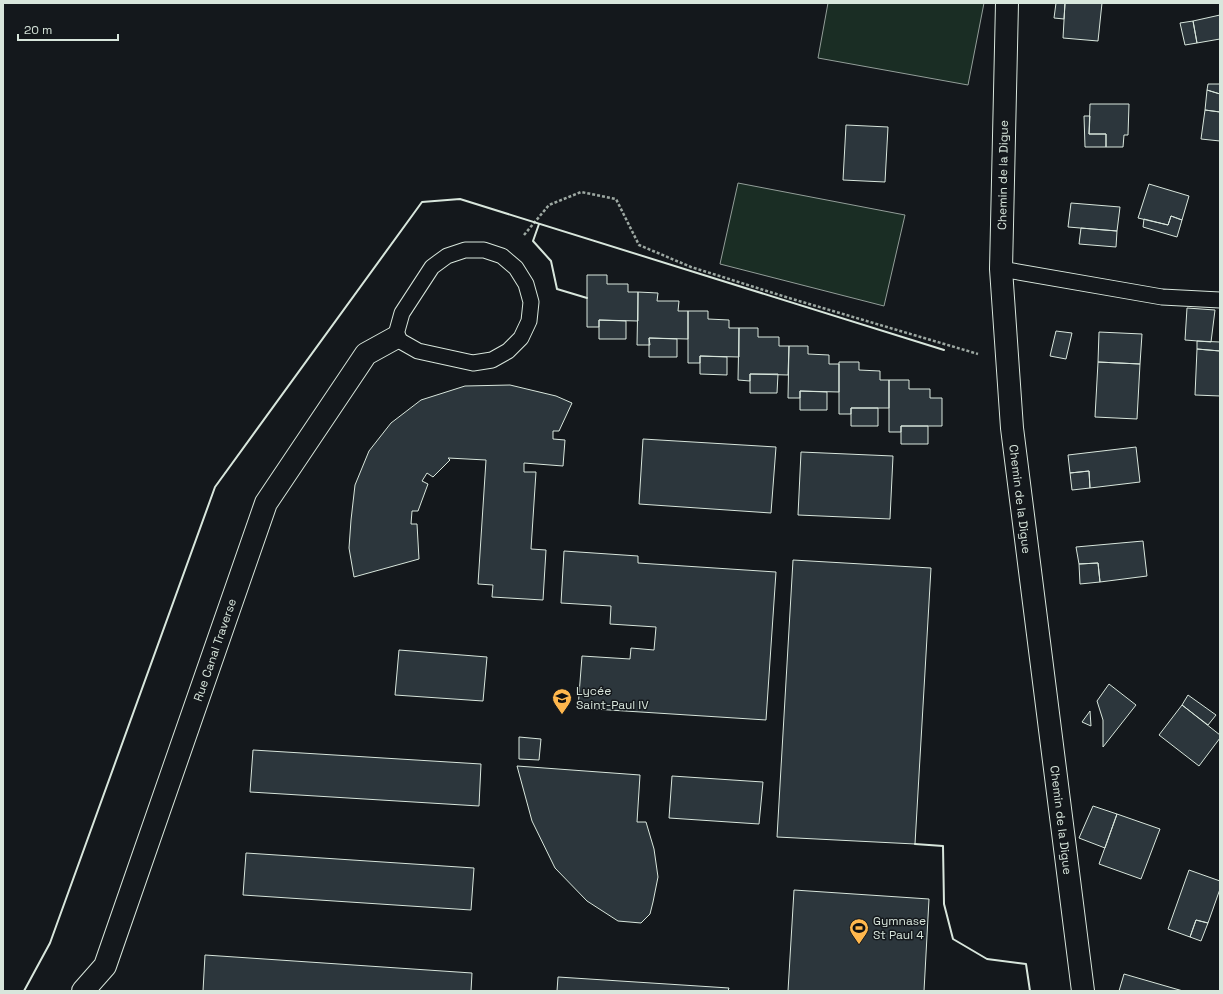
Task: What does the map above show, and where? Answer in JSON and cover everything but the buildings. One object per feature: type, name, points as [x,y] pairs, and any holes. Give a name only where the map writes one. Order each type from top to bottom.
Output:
[{"type":"street","name":"Chemin de la Digue","points":[[1007,3],[1001,269],[1012,436],[1084,991]]},
{"type":"street","name":"Rue Canal Traverse","points":[[83,991],[105,966],[266,503],[366,354],[395,338]]},
{"type":"lane","points":[[465,250],[484,250],[502,256],[516,268],[526,284],[531,302],[529,321],[521,338],[508,351],[492,360],[473,363],[418,350],[395,338],[402,313],[432,268],[447,256],[465,250]]},
{"type":"lane","points":[[1001,269],[1162,297],[1220,300]]},
{"type":"path","points":[[524,235],[549,206],[581,192],[616,199],[639,245],[691,268],[1007,363]]},
{"type":"green space","points":[[828,3],[984,3],[968,85],[818,58]]},
{"type":"green space","points":[[738,183],[905,215],[884,306],[720,264]]},
{"type":"wall","points":[[24,991],[50,943],[215,487],[422,202],[460,199],[944,350]]},
{"type":"wall","points":[[539,224],[533,241],[551,261],[557,289],[587,298]]},
{"type":"wall","points":[[915,844],[943,846],[944,904],[953,939],[987,959],[1026,964],[1030,991]]},
{"type":"place","name":"Lycée Saint-Paul IV","points":[[562,715]]},
{"type":"place","name":"Gymnase St Paul 4","points":[[859,945]]}]
